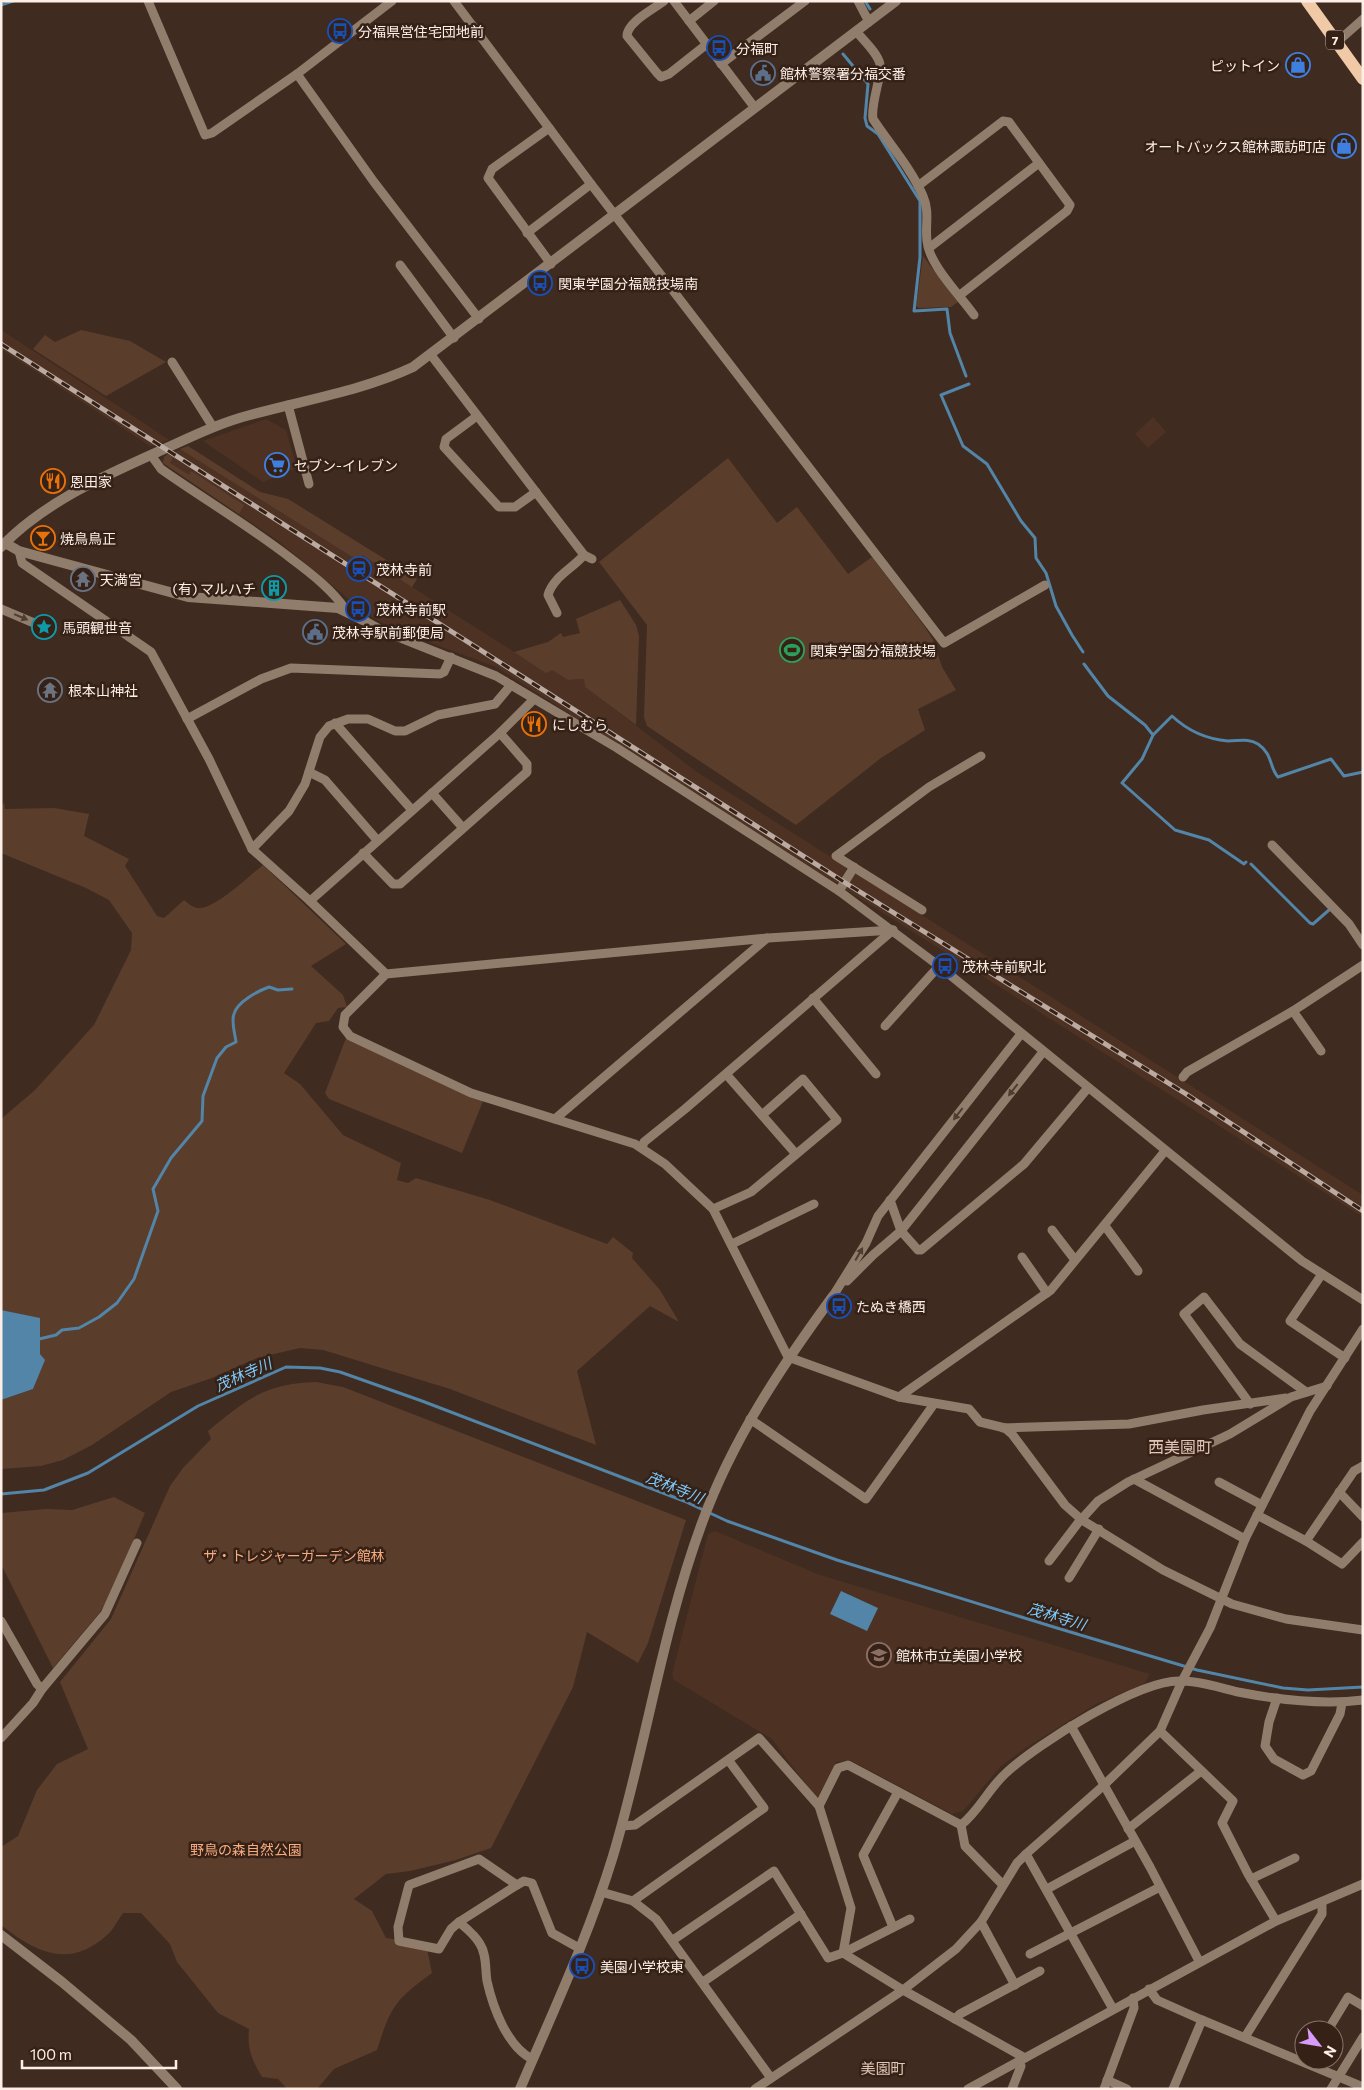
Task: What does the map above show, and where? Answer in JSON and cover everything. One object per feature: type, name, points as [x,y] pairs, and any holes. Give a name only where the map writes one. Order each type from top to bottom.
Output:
[{"type":"main road","name":"7","points":[[1308,1],[1363,79]]},
{"type":"street","points":[[148,1],[205,135],[212,133],[297,74],[392,1]]},
{"type":"street","points":[[454,1],[591,184],[944,643],[1045,585]]},
{"type":"street","points":[[664,1],[630,26],[627,32],[627,36],[657,74],[661,77],[669,74],[707,44]]},
{"type":"street","points":[[674,1],[755,108]]},
{"type":"street","points":[[689,21],[714,1]]},
{"type":"street","points":[[722,64],[805,1]]},
{"type":"street","points":[[858,1],[869,22]]},
{"type":"street","points":[[896,1],[480,319],[413,367],[382,380],[212,427],[150,455],[66,498],[26,524],[3,545],[188,597],[346,610],[383,630],[482,669],[511,685],[735,822],[839,891],[939,966],[1087,1089],[1302,1261],[1363,1300]]},
{"type":"street","points":[[1336,43],[1363,20]]},
{"type":"street","points":[[856,31],[880,62],[881,68],[877,80],[873,119],[918,186],[928,212],[931,257],[974,315]]},
{"type":"street","points":[[297,74],[374,182],[480,319]]},
{"type":"street","points":[[918,186],[1003,122],[1008,122],[1070,204],[1067,211],[960,296]]},
{"type":"street","points":[[549,128],[489,173],[490,183],[551,264]]},
{"type":"street","points":[[929,248],[1039,164]]},
{"type":"street","points":[[527,233],[591,184]]},
{"type":"street","points":[[400,265],[454,338]]},
{"type":"street","points":[[431,355],[588,557],[551,585],[548,595],[557,613]]},
{"type":"street","points":[[172,362],[212,427]]},
{"type":"street","points":[[288,405],[308,484]]},
{"type":"street","points":[[477,416],[446,439],[444,447],[502,509],[515,507],[536,492]]},
{"type":"street","points":[[150,455],[161,469],[280,550],[332,593],[346,610]]},
{"type":"street","points":[[19,551],[22,563],[151,652],[209,758],[252,849],[310,900],[386,974]]},
{"type":"street","points":[[1,609],[34,623],[40,622]]},
{"type":"street","points":[[187,719],[261,679],[291,668],[440,674],[444,672],[451,657]]},
{"type":"street","points":[[252,849],[289,812],[305,784],[320,737],[329,726],[348,719],[368,720],[395,731],[405,731],[438,715],[495,704],[511,685]]},
{"type":"street","points":[[310,900],[500,734],[534,699]]},
{"type":"street","points":[[335,723],[412,810]]},
{"type":"street","points":[[363,853],[393,884],[400,884],[527,772],[527,764],[500,734]]},
{"type":"street","points":[[922,910],[836,856],[929,787],[981,756]]},
{"type":"street","points":[[309,772],[325,780],[377,840]]},
{"type":"street","points":[[432,793],[463,828]]},
{"type":"street","points":[[1272,845],[1349,924],[1363,945]]},
{"type":"street","points":[[839,891],[854,867]]},
{"type":"street","points":[[893,930],[768,938],[386,974],[345,1015],[343,1027],[350,1036],[471,1092],[642,1148],[665,1164],[713,1209],[788,1356],[899,1397],[969,1409],[980,1422],[1005,1428],[1012,1434],[1065,1505],[1082,1520],[1163,1570],[1221,1599],[1286,1619],[1363,1630]]},
{"type":"street","points":[[642,1148],[644,1142],[893,930]]},
{"type":"street","points":[[554,1118],[768,938]]},
{"type":"street","points":[[1183,1077],[1293,1011],[1363,965]]},
{"type":"street","points":[[885,1026],[939,966]]},
{"type":"street","points":[[813,998],[876,1074]]},
{"type":"street","points":[[1293,1011],[1321,1051]]},
{"type":"street","points":[[520,2089],[579,1948],[622,1826],[668,1633],[710,1502],[750,1419],[788,1356],[833,1296],[866,1243],[873,1224],[1021,1034]]},
{"type":"street","points":[[833,1296],[873,1255],[902,1231],[1043,1052]]},
{"type":"street","points":[[726,1074],[796,1154]]},
{"type":"street","points":[[713,1209],[751,1192],[837,1120],[803,1080],[762,1115]]},
{"type":"street","points":[[890,1200],[902,1231],[918,1250],[922,1250],[1024,1164],[1087,1089]]},
{"type":"street","points":[[899,1397],[1048,1293],[1165,1151]]},
{"type":"street","points":[[732,1244],[814,1204]]},
{"type":"street","points":[[1105,1226],[1138,1271]]},
{"type":"street","points":[[1052,1230],[1075,1260]]},
{"type":"street","points":[[1022,1257],[1048,1293]]},
{"type":"street","points":[[1322,1274],[1290,1321],[1344,1358]]},
{"type":"street","points":[[1250,1404],[1184,1314],[1204,1297],[1240,1344],[1306,1392]]},
{"type":"street","points":[[754,2089],[903,1990],[956,1949],[981,1922],[1003,1885],[1026,1854],[1104,1786],[1160,1731],[1183,1677],[1210,1628],[1245,1539],[1262,1505],[1310,1411],[1363,1329]]},
{"type":"street","points":[[1005,1428],[1002,1427],[1129,1424],[1203,1410],[1291,1397],[1326,1386]]},
{"type":"street","points":[[1049,1561],[1098,1501],[1134,1479],[1230,1434],[1291,1397]]},
{"type":"street","points":[[750,1419],[866,1499],[934,1404]]},
{"type":"street","points":[[1306,1541],[1354,1471],[1363,1466]]},
{"type":"street","points":[[1134,1479],[1245,1539]]},
{"type":"street","points":[[1218,1482],[1262,1505]]},
{"type":"street","points":[[1340,1492],[1363,1517]]},
{"type":"street","points":[[1257,1515],[1306,1541],[1342,1564],[1363,1542]]},
{"type":"street","points":[[1070,1578],[1099,1529]]},
{"type":"street","points":[[1,1738],[33,1703],[42,1689],[105,1614],[137,1543]]},
{"type":"street","points":[[1,1621],[37,1684],[42,1689]]},
{"type":"street","points":[[1003,1885],[965,1846],[962,1825],[1005,1773],[1071,1726],[1104,1707],[1157,1685],[1183,1677],[1276,1698],[1342,1703],[1363,1700]]},
{"type":"street","points":[[1276,1698],[1265,1746],[1274,1759],[1303,1775],[1311,1771],[1340,1714],[1342,1703]]},
{"type":"street","points":[[1071,1726],[1199,1961]]},
{"type":"street","points":[[1160,1731],[1232,1801],[1222,1823],[1251,1879],[1276,1921]]},
{"type":"street","points":[[622,1826],[635,1825],[760,1738],[819,1806],[851,1908],[843,1953]]},
{"type":"street","points":[[633,1901],[764,1808],[729,1761]]},
{"type":"street","points":[[819,1806],[838,1768],[848,1765],[962,1825]]},
{"type":"street","points":[[1128,1829],[1201,1771]]},
{"type":"street","points":[[893,1927],[863,1855],[898,1792]]},
{"type":"street","points":[[1047,1889],[1135,1841]]},
{"type":"street","points":[[1026,1854],[1071,1932],[1112,2009]]},
{"type":"street","points":[[1251,1879],[1295,1858]]},
{"type":"street","points":[[517,1885],[479,1859],[408,1884],[398,1926],[399,1941],[439,1949],[450,1928],[524,1882],[532,1883],[552,1933],[579,1948]]},
{"type":"street","points":[[673,1940],[774,1871],[828,1958],[843,1953],[910,1919]]},
{"type":"street","points":[[968,2089],[1199,1961],[1276,1921],[1363,1884]]},
{"type":"street","points":[[1030,1954],[1160,1888]]},
{"type":"street","points":[[600,1892],[633,1901],[656,1918],[771,2078]]},
{"type":"street","points":[[1245,2037],[1322,1914],[1322,1902]]},
{"type":"street","points":[[703,1982],[801,1914]]},
{"type":"street","points":[[459,1922],[481,1945],[486,1961],[487,1980],[501,2021],[519,2050],[532,2059]]},
{"type":"street","points":[[981,1922],[1015,1985]]},
{"type":"street","points":[[1,1935],[62,1982],[131,2040],[176,2089]]},
{"type":"street","points":[[843,1953],[1022,2060]]},
{"type":"street","points":[[955,2019],[960,2014],[1040,1971]]},
{"type":"street","points":[[1149,1989],[1158,2000],[1202,2020],[1294,2056]]},
{"type":"street","points":[[1334,2020],[1348,1997],[1363,2006]]},
{"type":"street","points":[[1127,2089],[1105,2084],[1134,2008],[1133,1998]]},
{"type":"street","points":[[1173,2089],[1202,2020]]},
{"type":"street","points":[[1331,2089],[1363,2037]]},
{"type":"street","points":[[1012,2089],[1022,2060]]},
{"type":"street","points":[[1324,2070],[1363,2087]]},
{"type":"shaded area","points":[[1,330],[169,440],[150,446],[1,349]]},
{"type":"shaded area","points":[[1153,417],[1166,432],[1148,448],[1135,434]]},
{"type":"shaded area","points":[[266,419],[286,430],[297,468],[263,482],[203,441]]},
{"type":"shaded area","points":[[188,446],[260,492],[288,499],[417,579],[412,587],[546,672],[552,670],[568,680],[584,679],[585,687],[697,772],[845,866],[846,870],[840,881],[836,883],[496,667],[391,628],[367,614],[277,540],[163,463],[164,457]]},
{"type":"shaded area","points":[[854,872],[1363,1195],[1363,1217],[845,889]]},
{"type":"shaded area","name":"館林市立美園小学校","points":[[715,1531],[820,1575],[1150,1674],[1145,1683],[1096,1704],[1027,1747],[1001,1766],[963,1811],[952,1814],[850,1760],[836,1762],[817,1799],[772,1739],[674,1680],[672,1674],[708,1534]]},
{"type":"green space","points":[[923,256],[958,302],[951,307],[919,308],[916,306]]},
{"type":"green space","points":[[81,330],[130,341],[166,362],[106,396],[33,349],[45,335],[55,342]]},
{"type":"green space","points":[[188,446],[260,492],[288,499],[417,579],[412,587],[362,555],[359,561],[180,449]]},
{"type":"green space","points":[[168,454],[173,457],[170,463],[189,475],[191,471],[244,505],[239,514],[163,463],[164,457]]},
{"type":"green space","name":"関東学園分福競技場","points":[[728,458],[777,523],[797,507],[848,574],[872,557],[925,627],[933,640],[942,667],[956,690],[918,709],[925,730],[881,758],[796,825],[647,726],[644,717],[647,625],[599,562]]},
{"type":"green space","points":[[620,600],[636,625],[639,636],[636,725],[585,687],[584,679],[568,680],[552,670],[546,673],[514,652],[548,642],[561,633],[563,637],[580,633],[576,619]]},
{"type":"green space","points":[[4,803],[5,809],[54,808],[89,814],[84,836],[129,859],[125,866],[157,916],[164,918],[184,900],[196,908],[208,906],[216,902],[263,865],[346,944],[311,966],[343,995],[347,1007],[338,1008],[329,1021],[316,1023],[284,1073],[300,1084],[343,1135],[401,1163],[397,1180],[408,1183],[416,1178],[490,1200],[607,1244],[613,1237],[633,1253],[632,1258],[660,1290],[679,1322],[650,1306],[577,1371],[596,1445],[450,1389],[323,1350],[300,1348],[257,1358],[212,1378],[171,1392],[92,1445],[63,1460],[41,1466],[1,1469],[1,1400],[33,1389],[44,1360],[40,1354],[40,1319],[1,1310],[1,1119],[35,1090],[94,1025],[131,950],[132,933],[109,900],[86,888],[1,853],[1,805]]},
{"type":"green space","points":[[346,1038],[483,1101],[462,1153],[329,1099],[325,1093]]},
{"type":"green space","points":[[316,1382],[343,1387],[686,1520],[648,1643],[638,1663],[587,1632],[573,1687],[491,1848],[456,1860],[410,1871],[386,1874],[354,1899],[372,1911],[386,1938],[426,1944],[432,1973],[410,1990],[396,2005],[386,2023],[377,2050],[334,2069],[317,2089],[287,2089],[278,2079],[262,2077],[251,2054],[249,2029],[218,2013],[177,1962],[170,1944],[141,1913],[123,1913],[109,1933],[93,1945],[80,1952],[66,1954],[40,1949],[14,1935],[1,1925],[1,1847],[18,1836],[37,1790],[57,1764],[88,1749],[60,1682],[111,1619],[170,1486],[183,1468],[211,1439],[208,1431],[234,1410],[257,1395],[269,1390],[298,1383]]},
{"type":"green space","points":[[114,1497],[145,1513],[111,1594],[100,1612],[53,1668],[1,1564],[1,1513],[46,1509],[72,1510]]},
{"type":"water","points":[[1,1310],[40,1318],[40,1354],[45,1360],[33,1389],[1,1400]]},
{"type":"water","points":[[841,1591],[878,1608],[867,1631],[830,1614]]},
{"type":"waterway","points":[[1,5],[13,1]]},
{"type":"waterway","points":[[865,1],[870,9]]},
{"type":"waterway","points":[[843,54],[868,84],[865,118],[867,126],[878,134],[920,201],[920,257],[914,311],[947,309],[950,333],[966,376]]},
{"type":"waterway","points":[[969,384],[941,395],[963,446],[987,464],[1021,521],[1035,538],[1036,558],[1046,573],[1056,606],[1083,652]]},
{"type":"waterway","points":[[1084,664],[1108,696],[1145,725],[1153,735],[1142,759],[1122,783],[1175,830],[1209,840],[1244,864],[1246,862]]},
{"type":"waterway","points":[[1153,735],[1172,716],[1184,726],[1204,736],[1228,741],[1247,740],[1258,744],[1269,756],[1278,777],[1331,759],[1344,776],[1363,772]]},
{"type":"waterway","points":[[1251,864],[1310,923],[1313,924],[1329,910]]},
{"type":"waterway","points":[[39,1339],[56,1335],[62,1330],[79,1328],[99,1317],[117,1303],[134,1279],[158,1211],[153,1189],[171,1158],[202,1121],[203,1096],[217,1058],[226,1047],[236,1042],[233,1020],[236,1010],[248,998],[269,987],[278,990],[292,989]]},
{"type":"waterway","name":"茂林寺川","points":[[1,1494],[44,1490],[88,1473],[198,1406],[286,1367],[320,1368],[340,1372],[422,1401],[684,1501],[727,1521],[837,1560],[1057,1628],[1197,1670],[1283,1688],[1308,1690],[1363,1687]]},
{"type":"railway","points":[[1,344],[844,882],[1186,1094],[1363,1211]]},
{"type":"place","name":"分福県営住宅団地前","points":[[340,31]]},
{"type":"place","name":"分福町","points":[[719,48]]},
{"type":"place","name":"ピットイン","points":[[1298,65]]},
{"type":"place","name":"館林警察署分福交番","points":[[763,73]]},
{"type":"place","name":"オートバックス館林諏訪町店","points":[[1344,146]]},
{"type":"place","name":"関東学園分福競技場南","points":[[540,283]]},
{"type":"place","name":"セブン-イレブン","points":[[277,465]]},
{"type":"place","name":"恩田家","points":[[53,481]]},
{"type":"place","name":"焼鳥鳥正","points":[[43,538]]},
{"type":"place","name":"茂林寺前","points":[[359,569]]},
{"type":"place","name":"天満宮","points":[[83,579]]},
{"type":"place","name":"(有) マルハチ","points":[[274,588]]},
{"type":"place","name":"茂林寺前駅","points":[[358,609]]},
{"type":"place","name":"馬頭観世音","points":[[44,627]]},
{"type":"place","name":"茂林寺駅前郵便局","points":[[315,632]]},
{"type":"place","name":"関東学園分福競技場","points":[[792,650]]},
{"type":"place","name":"根本山神社","points":[[50,690]]},
{"type":"place","name":"にしむら","points":[[534,724]]},
{"type":"place","name":"茂林寺前駅北","points":[[945,966]]},
{"type":"place","name":"たぬき橋西","points":[[839,1306]]},
{"type":"place","name":"館林市立美園小学校","points":[[879,1655]]},
{"type":"place","name":"美園小学校東","points":[[582,1966]]},
{"type":"district","name":"西美園町","points":[[1180,1446]]},
{"type":"district","name":"美園町","points":[[883,2068]]},
{"type":"park label","name":"ザ・トレジャーガーデン館林","points":[[294,1555]]},
{"type":"park label","name":"野鳥の森自然公園","points":[[246,1849]]}]
